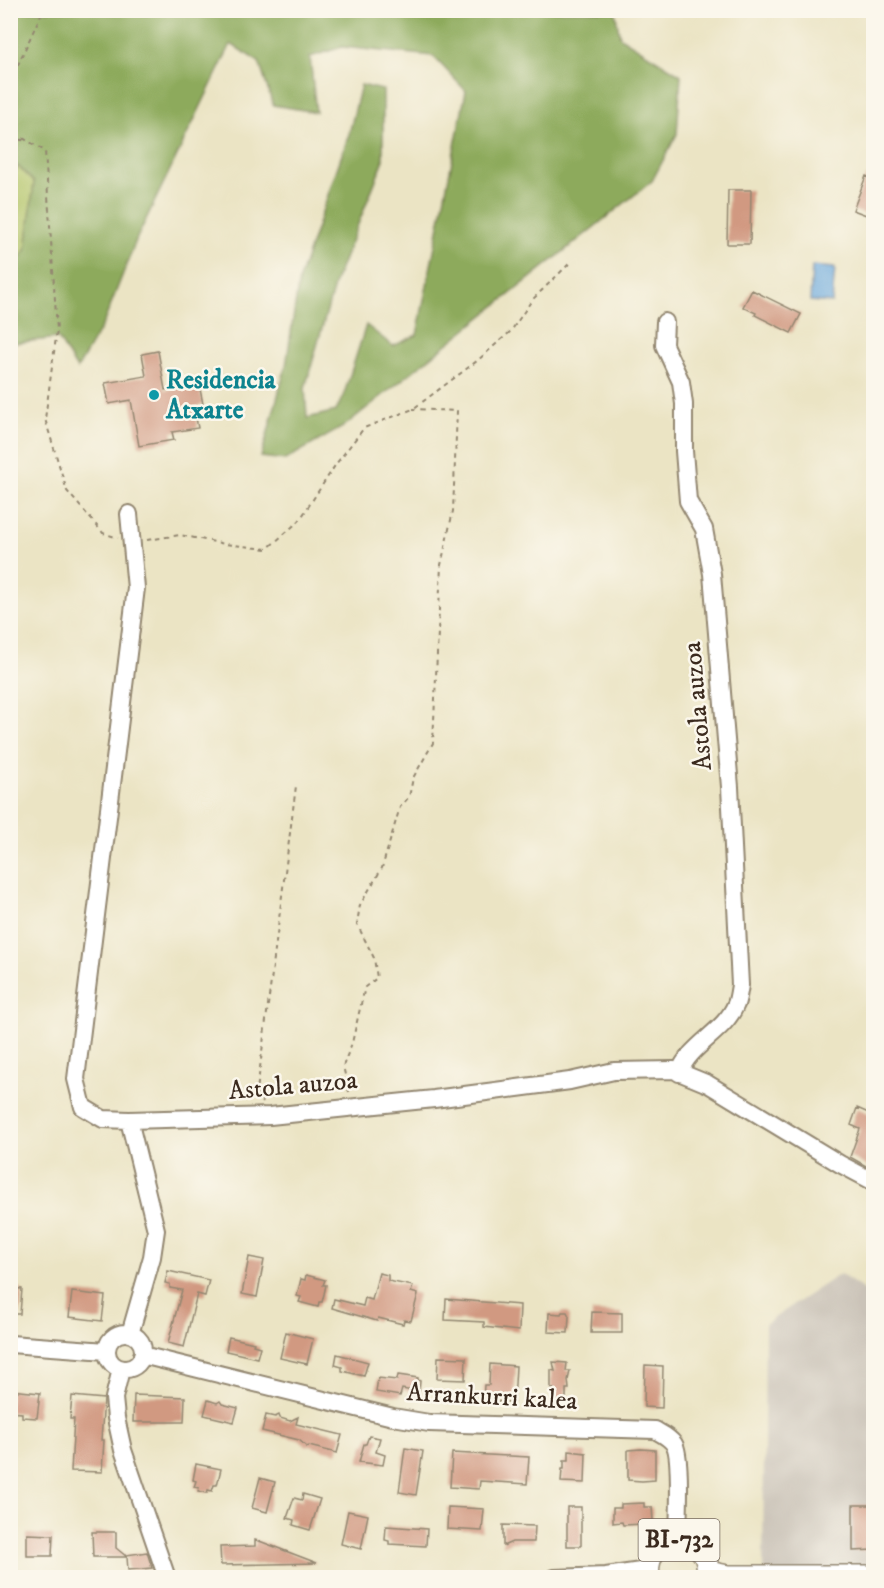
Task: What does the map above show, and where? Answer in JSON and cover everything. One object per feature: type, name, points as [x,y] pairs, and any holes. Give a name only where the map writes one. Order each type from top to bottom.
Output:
[{"type":"main road","name":"BI-732","points":[[649,1574],[654,1552],[669,1541],[678,1540],[687,1541],[703,1553],[707,1562],[707,1575],[873,1576]]},
{"type":"street","name":"Astola auzoa","points":[[665,322],[664,345],[681,382],[684,405],[684,451],[688,501],[704,529],[712,574],[730,787],[740,986],[736,1005],[682,1065],[679,1073]]},
{"type":"street","name":"Astola auzoa","points":[[129,514],[136,588],[76,1079],[83,1107],[102,1119],[270,1116],[570,1081],[614,1071],[674,1070],[708,1084],[873,1182]]},
{"type":"street","points":[[129,1120],[156,1230],[152,1257],[130,1334]]},
{"type":"street","points":[[119,1334],[130,1334],[138,1340],[142,1354],[137,1364],[122,1369],[111,1363],[107,1352],[108,1346],[119,1334]]},
{"type":"street","points":[[10,1344],[107,1352]]},
{"type":"street","name":"Arrankurri kalea","points":[[142,1354],[393,1417],[429,1423],[655,1430],[667,1436],[676,1446],[678,1540]]},
{"type":"street","points":[[122,1369],[114,1398],[116,1418],[131,1473],[167,1578]]},
{"type":"street","points":[[554,1578],[649,1574]]},
{"type":"path","points":[[10,82],[43,10]]},
{"type":"path","points":[[10,127],[11,131],[45,151],[57,330],[45,419],[67,491],[103,533],[132,542],[180,535],[267,549],[300,521],[336,464],[364,428],[413,409],[477,361],[511,332],[532,300],[572,261]]},
{"type":"path","points":[[10,138],[29,142]]},
{"type":"path","points":[[358,1106],[350,1094],[343,1066],[352,1043],[365,987],[377,978],[374,958],[357,924],[360,905],[382,868],[400,807],[409,797],[414,778],[433,743],[441,565],[453,511],[457,411],[413,409]]},
{"type":"path","points":[[270,1116],[257,1091],[296,786]]},
{"type":"shaded area","points":[[840,1274],[873,1296],[873,1575],[763,1576],[765,1324]]},
{"type":"green space","points":[[136,10],[146,15],[154,10],[615,11],[620,37],[681,75],[677,134],[652,181],[343,427],[285,460],[261,457],[286,366],[299,279],[349,134],[361,85],[383,90],[383,162],[336,279],[305,388],[307,418],[336,411],[344,394],[366,325],[393,346],[417,335],[466,91],[433,56],[342,47],[310,57],[316,112],[273,105],[259,62],[231,44],[137,238],[104,322],[77,369],[58,338],[14,343],[11,346],[11,267],[26,251],[34,182],[18,166],[11,179],[11,11]]},
{"type":"green space","points":[[18,166],[34,182],[26,251],[11,267],[10,179]]},
{"type":"water","points":[[812,266],[835,268],[832,303],[810,301]]},
{"type":"building","points":[[866,176],[873,179],[873,206],[869,216],[853,210]]},
{"type":"building","points":[[728,190],[751,190],[750,244],[727,244]]},
{"type":"building","points":[[752,290],[801,314],[791,333],[743,307]]},
{"type":"building","name":"Residencia Atxarte","points":[[158,351],[165,390],[199,384],[203,404],[194,408],[198,428],[172,432],[174,440],[139,446],[131,400],[109,404],[105,383],[146,376],[142,354]]},
{"type":"building","points":[[857,1108],[873,1115],[873,1170],[850,1157],[860,1129],[851,1125]]},
{"type":"building","points":[[249,1257],[264,1260],[257,1297],[242,1294]]},
{"type":"building","points":[[168,1271],[209,1280],[205,1296],[197,1294],[184,1347],[168,1343],[182,1290],[170,1288],[170,1284],[165,1283]]},
{"type":"building","points":[[379,1273],[388,1275],[388,1281],[413,1286],[411,1292],[418,1294],[411,1321],[404,1320],[403,1324],[378,1318],[377,1321],[332,1308],[334,1299],[363,1306],[365,1298],[372,1300]]},
{"type":"building","points":[[306,1275],[325,1280],[322,1302],[319,1302],[318,1307],[299,1302],[301,1297],[297,1296],[301,1279],[305,1280]]},
{"type":"building","points":[[10,1288],[22,1289],[20,1314],[10,1314]]},
{"type":"building","points":[[72,1292],[105,1296],[102,1321],[69,1317]]},
{"type":"building","points":[[446,1299],[520,1305],[519,1331],[484,1327],[484,1322],[445,1320]]},
{"type":"building","points":[[567,1312],[569,1316],[568,1333],[548,1332],[549,1313],[561,1314]]},
{"type":"building","points":[[592,1312],[622,1313],[622,1333],[591,1333]]},
{"type":"building","points":[[286,1332],[313,1339],[307,1364],[280,1358]]},
{"type":"building","points":[[229,1337],[254,1343],[253,1345],[260,1347],[257,1358],[226,1351]]},
{"type":"building","points":[[337,1354],[368,1362],[364,1376],[342,1371],[342,1367],[335,1365]]},
{"type":"building","points":[[438,1357],[466,1358],[465,1380],[437,1379]]},
{"type":"building","points":[[553,1362],[567,1363],[566,1371],[570,1371],[566,1401],[553,1401],[551,1370],[555,1371]]},
{"type":"building","points":[[490,1364],[516,1366],[514,1402],[483,1401],[484,1385],[489,1385]]},
{"type":"building","points":[[645,1365],[663,1366],[662,1408],[644,1407]]},
{"type":"building","points":[[398,1375],[418,1378],[419,1392],[402,1389],[400,1396],[376,1392],[378,1378],[397,1380]]},
{"type":"building","points":[[10,1390],[40,1393],[37,1418],[22,1417],[22,1413],[10,1412]]},
{"type":"building","points":[[134,1395],[185,1397],[184,1422],[133,1422]]},
{"type":"building","points":[[72,1396],[104,1399],[101,1440],[104,1440],[102,1472],[71,1471],[74,1419],[70,1419]]},
{"type":"building","points":[[208,1400],[217,1403],[220,1401],[222,1404],[238,1408],[234,1422],[204,1415]]},
{"type":"building","points":[[266,1415],[275,1417],[279,1415],[280,1418],[290,1421],[298,1417],[296,1424],[342,1435],[337,1453],[307,1447],[299,1440],[262,1431]]},
{"type":"building","points":[[369,1436],[380,1438],[376,1452],[385,1455],[383,1465],[359,1462]]},
{"type":"building","points":[[405,1448],[423,1451],[416,1495],[399,1492]]},
{"type":"building","points":[[628,1450],[655,1450],[655,1480],[628,1480]]},
{"type":"building","points":[[569,1451],[586,1453],[585,1483],[561,1482],[564,1460],[569,1460]]},
{"type":"building","points":[[452,1453],[529,1457],[527,1484],[480,1481],[479,1489],[450,1487]]},
{"type":"building","points":[[196,1464],[221,1469],[217,1485],[214,1485],[212,1491],[208,1490],[207,1493],[198,1491],[199,1488],[194,1487]]},
{"type":"building","points":[[260,1478],[275,1482],[267,1512],[252,1508]]},
{"type":"building","points":[[303,1494],[320,1499],[310,1530],[293,1525],[294,1520],[287,1518],[294,1498],[302,1500]]},
{"type":"building","points":[[644,1503],[644,1507],[652,1507],[653,1521],[644,1521],[644,1524],[613,1523],[613,1508],[621,1508],[621,1504]]},
{"type":"building","points":[[853,1505],[873,1505],[873,1550],[853,1551]]},
{"type":"building","points":[[448,1507],[484,1509],[482,1531],[447,1529]]},
{"type":"building","points":[[567,1507],[581,1507],[581,1546],[567,1546]]},
{"type":"building","points":[[348,1511],[368,1515],[361,1549],[341,1544]]},
{"type":"building","points":[[503,1525],[535,1526],[534,1542],[512,1542],[503,1546]]},
{"type":"building","points":[[386,1526],[427,1529],[426,1546],[389,1544],[389,1541],[385,1540]]},
{"type":"building","points":[[92,1532],[116,1532],[116,1548],[127,1557],[93,1557]]},
{"type":"building","points":[[27,1534],[53,1535],[52,1556],[27,1556]]},
{"type":"building","points":[[255,1540],[317,1563],[221,1565],[220,1547],[255,1546]]},
{"type":"building","points":[[147,1552],[152,1568],[128,1570],[126,1555]]},
{"type":"place","name":"Residencia Atxarte","points":[[154,395]]}]
